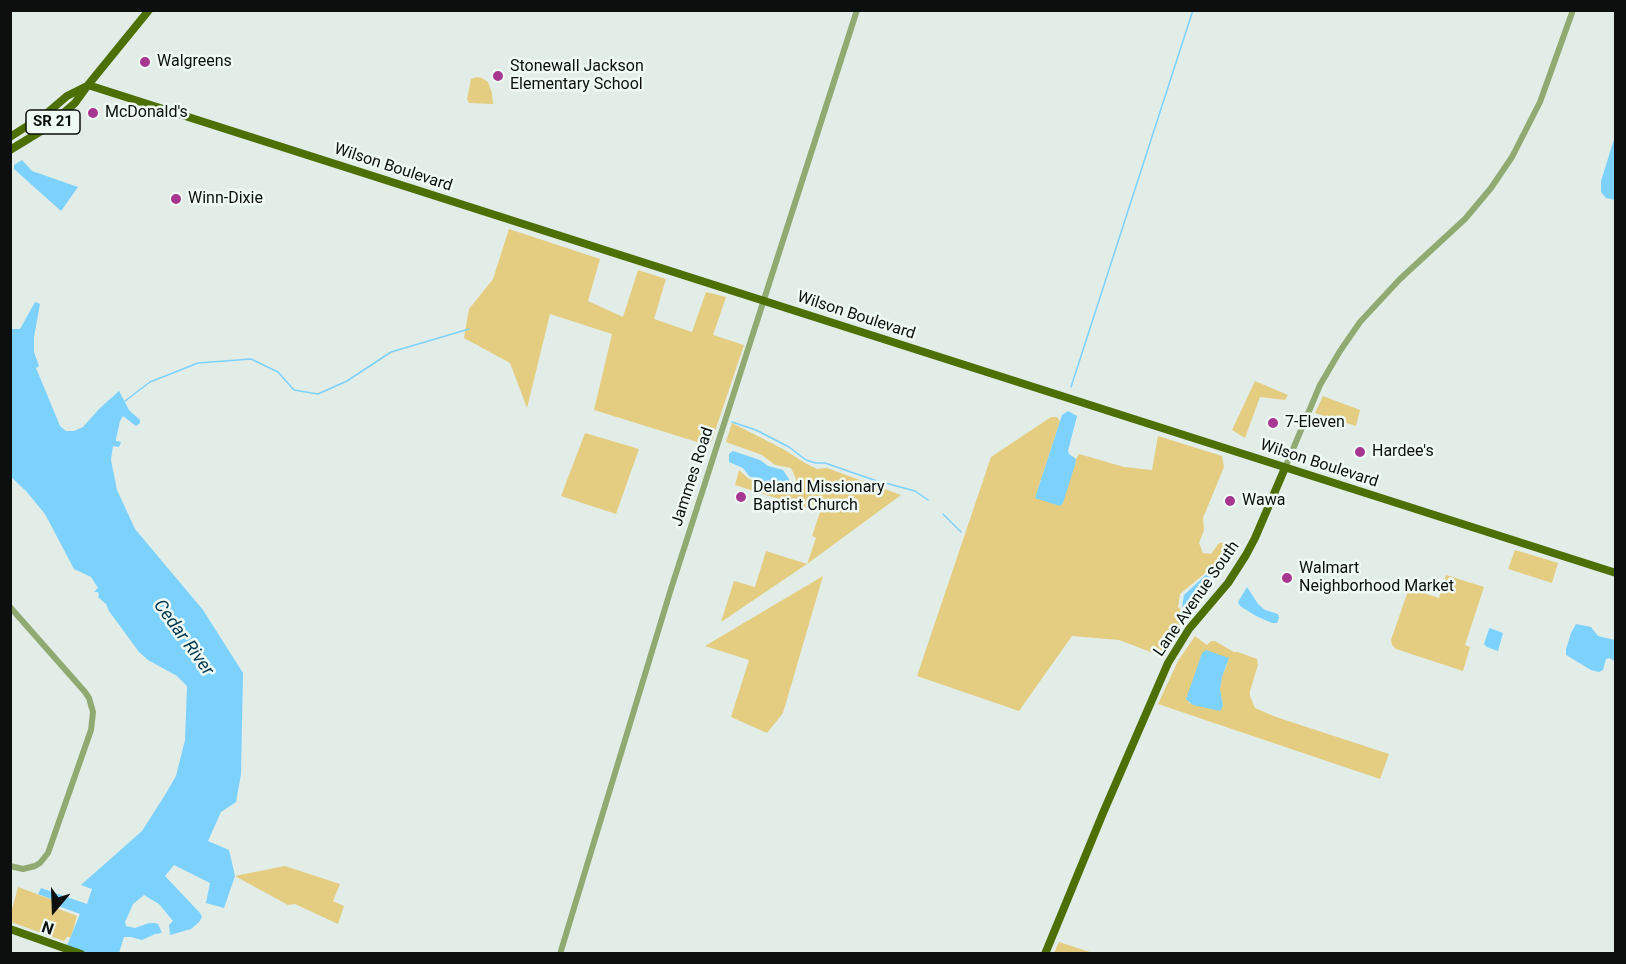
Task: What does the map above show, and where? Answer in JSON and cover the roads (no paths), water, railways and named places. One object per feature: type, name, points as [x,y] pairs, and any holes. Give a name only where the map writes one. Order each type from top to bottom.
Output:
[{"type":"main road","name":"SR 21","points":[[10,150],[38,133],[75,104],[149,10]]},
{"type":"main road","name":"SR 21","points":[[10,137],[46,114],[67,96],[88,85]]},
{"type":"main road","name":"Wilson Boulevard","points":[[88,85],[1616,573]]},
{"type":"main road","name":"Lane Avenue South","points":[[1045,954],[1168,663],[1183,638],[1228,583],[1246,555],[1286,468]]},
{"type":"main road","points":[[10,929],[81,954]]},
{"type":"street","name":"Jammes Road","points":[[560,954],[661,619],[857,10]]},
{"type":"street","name":"Lane Avenue South","points":[[1286,468],[1320,385],[1360,322],[1392,287],[1465,219],[1491,188],[1512,157],[1540,102],[1573,10]]},
{"type":"street","points":[[10,607],[85,692],[92,705],[93,717],[48,853],[40,863],[34,866],[22,869],[10,866]]},
{"type":"water","points":[[1615,136],[1616,200],[1606,198],[1601,192],[1601,181]]},
{"type":"water","points":[[22,160],[32,171],[78,187],[61,211],[14,169],[14,165]]},
{"type":"water","name":"Cedar River","points":[[35,302],[40,304],[34,337],[34,352],[39,366],[36,368],[60,426],[66,431],[74,431],[83,427],[119,391],[129,410],[140,420],[140,423],[136,426],[123,416],[120,421],[116,441],[121,442],[119,447],[113,446],[111,460],[117,490],[135,529],[203,610],[243,673],[241,774],[236,802],[221,812],[208,841],[229,850],[235,876],[224,908],[206,903],[210,883],[174,865],[165,876],[200,913],[202,917],[199,922],[191,929],[170,935],[169,925],[173,921],[159,904],[144,895],[133,904],[125,922],[126,926],[135,928],[155,923],[158,924],[162,933],[142,940],[124,937],[119,953],[64,953],[80,914],[53,904],[54,900],[38,894],[41,888],[87,904],[92,889],[81,885],[142,831],[176,776],[185,740],[187,686],[177,676],[148,660],[139,652],[106,604],[98,597],[98,592],[94,592],[98,588],[91,577],[74,569],[45,514],[11,477],[10,329],[20,329]]},
{"type":"water","points":[[1068,411],[1077,416],[1068,451],[1076,459],[1063,503],[1060,506],[1035,498],[1062,415]]},
{"type":"water","points":[[733,451],[783,470],[790,484],[784,488],[749,476],[743,468],[729,462],[729,454]]},
{"type":"water","points":[[1210,571],[1216,577],[1188,610],[1182,606],[1184,595]]},
{"type":"water","points":[[1247,587],[1258,604],[1265,610],[1278,614],[1277,623],[1256,616],[1240,606],[1238,602]]},
{"type":"water","points":[[1576,624],[1591,627],[1598,636],[1615,640],[1615,661],[1606,659],[1603,670],[1599,672],[1591,670],[1566,655],[1571,633]]},
{"type":"water","points":[[1490,628],[1503,633],[1498,651],[1484,644]]},
{"type":"water","points":[[1206,650],[1229,658],[1222,677],[1220,689],[1223,706],[1220,711],[1193,705],[1186,699],[1202,653]]},
{"type":"waterway","points":[[1071,387],[1193,10]]},
{"type":"waterway","points":[[125,401],[150,382],[198,363],[251,359],[278,372],[294,390],[318,394],[347,381],[391,352],[469,329]]},
{"type":"waterway","points":[[732,422],[756,430],[789,447],[806,460],[825,463],[915,491],[928,500]]},
{"type":"waterway","points":[[943,514],[961,532]]},
{"type":"place","name":"Walgreens","points":[[145,62]]},
{"type":"place","name":"Stonewall Jackson Elementary School","points":[[498,76]]},
{"type":"place","name":"McDonald's","points":[[93,113]]},
{"type":"place","name":"Winn-Dixie","points":[[176,199]]},
{"type":"place","name":"7-Eleven","points":[[1273,423]]},
{"type":"place","name":"Hardee's","points":[[1360,452]]},
{"type":"place","name":"Deland Missionary Baptist Church","points":[[741,497]]},
{"type":"place","name":"Wawa","points":[[1230,501]]},
{"type":"place","name":"Walmart Neighborhood Market","points":[[1287,578]]}]
